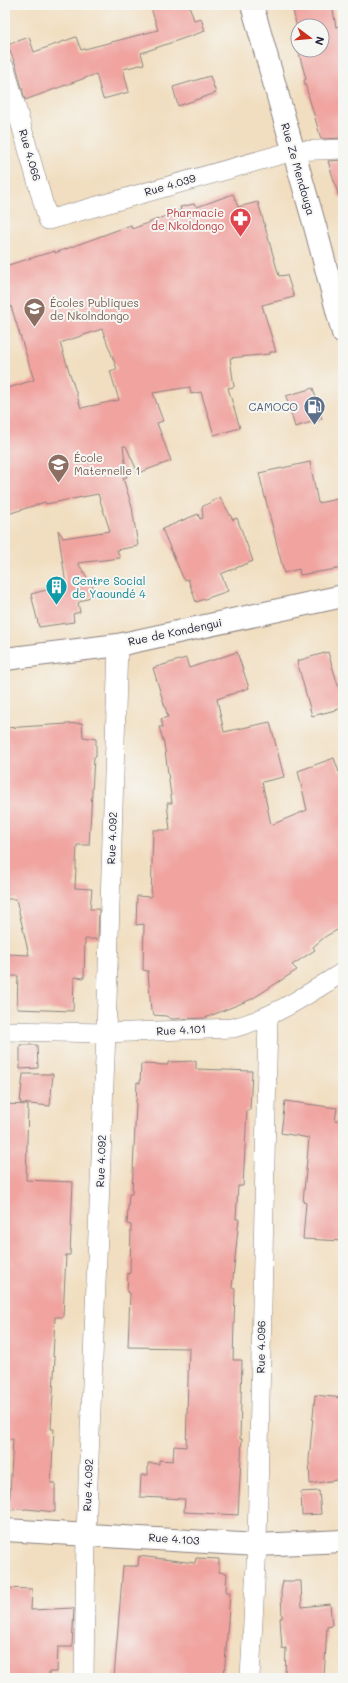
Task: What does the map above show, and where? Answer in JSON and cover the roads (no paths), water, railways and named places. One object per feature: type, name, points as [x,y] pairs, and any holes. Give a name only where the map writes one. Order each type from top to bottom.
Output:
[{"type":"main road","name":"Rue Ze Mendouga","points":[[252,5],[316,230],[343,333]]},
{"type":"main road","name":"Rue de Kondengui","points":[[5,659],[118,645],[343,596]]},
{"type":"main road","name":"Rue 4.103","points":[[5,1530],[86,1533],[257,1545],[343,1540]]},
{"type":"street","name":"Rue 4.066","points":[[5,68],[48,220]]},
{"type":"street","name":"Rue 4.039","points":[[48,220],[293,150],[343,149]]},
{"type":"street","name":"Rue 4.092","points":[[84,1678],[86,1533],[106,1033],[118,645]]},
{"type":"street","name":"Rue 4.101","points":[[5,1031],[106,1033],[233,1028],[268,1016],[343,972]]},
{"type":"street","name":"Rue 4.096","points":[[250,1678],[257,1545],[268,1016]]},
{"type":"place","name":"Pharmacie de Nkoldongo","points":[[240,238]]},
{"type":"place","name":"Écoles Publiques de Nkolndongo","points":[[35,328]]},
{"type":"place","name":"CAMOCO","points":[[314,426]]},
{"type":"place","name":"École Maternelle 1","points":[[58,484]]},
{"type":"place","name":"Centre Social de Yaoundé 4","points":[[57,606]]}]
